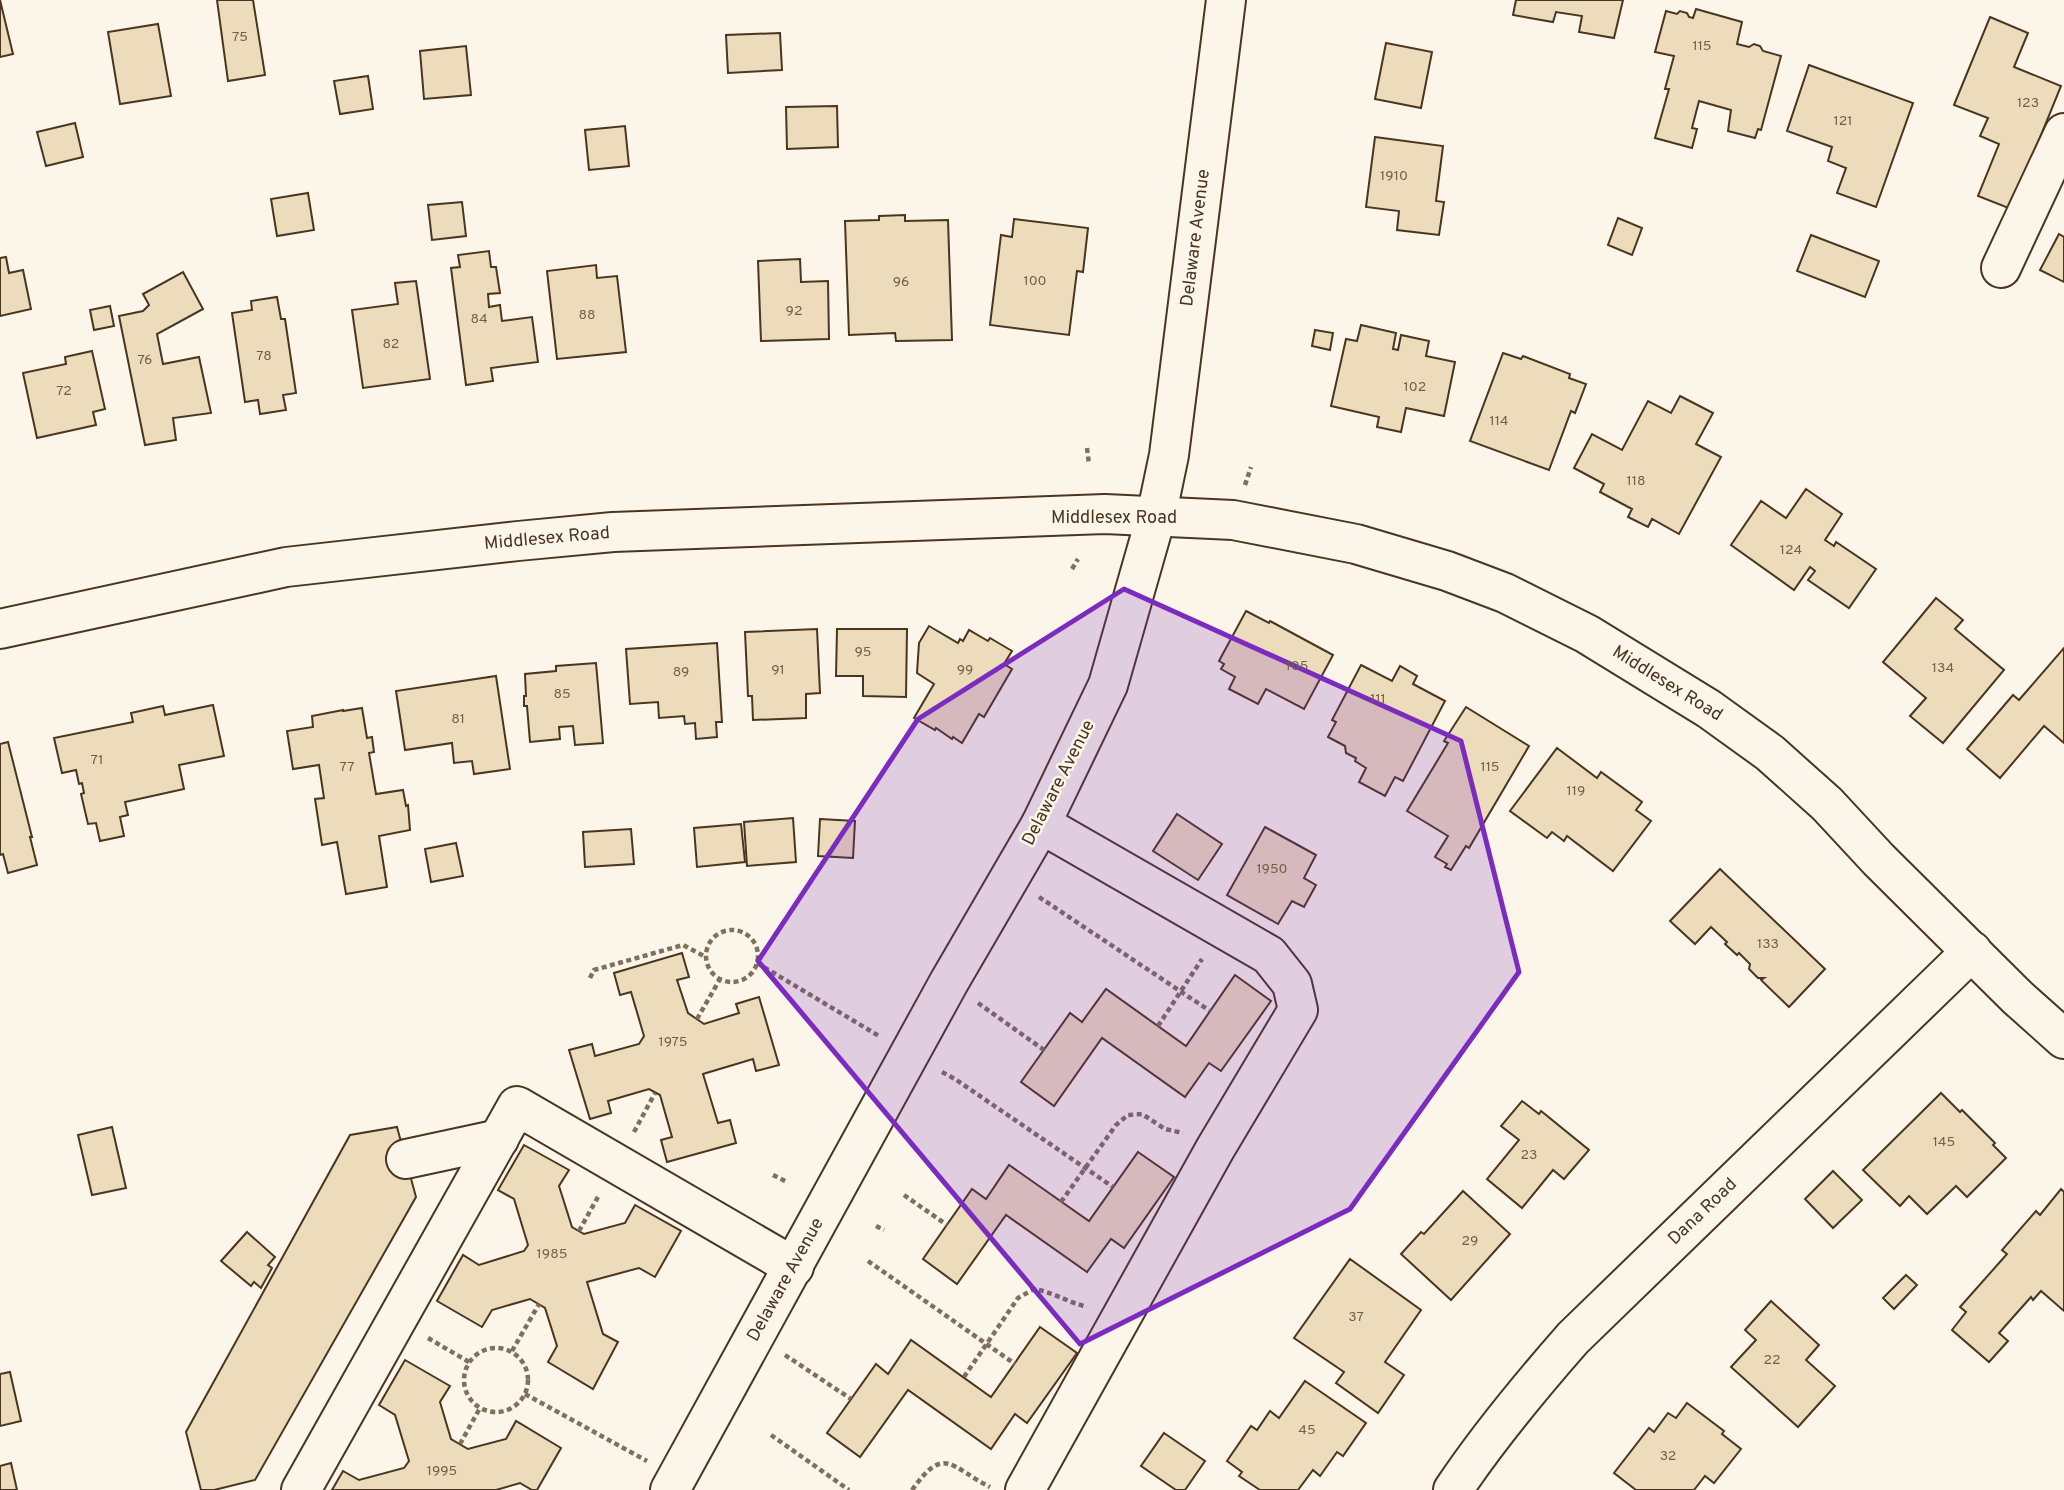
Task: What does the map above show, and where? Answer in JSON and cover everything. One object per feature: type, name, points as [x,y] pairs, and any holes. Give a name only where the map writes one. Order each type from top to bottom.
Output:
[{"type":"street","name":"Delaware Avenue","points":[[670,1490],[949,982],[1041,824],[1108,685],[1156,517],[1169,454],[1226,0]]},
{"type":"street","points":[[2001,268],[2064,132]]},
{"type":"street","name":"Middlesex Road","points":[[0,629],[286,567],[518,541],[640,531],[1105,514],[1233,520],[1356,544],[1459,575],[1504,593],[1587,634],[1709,709],[1770,753],[1827,804],[2017,997],[2064,1039]]},
{"type":"street","points":[[1025,1490],[1215,1149],[1298,1010],[1292,984],[1269,956],[1041,824]]},
{"type":"street","name":"Dana Road","points":[[1453,1490],[1521,1397],[1573,1338],[1972,951]]},
{"type":"street","points":[[302,1490],[517,1106],[794,1267]]},
{"type":"street","points":[[406,1159],[499,1139]]},
{"type":"path","points":[[1087,448],[1090,464]]},
{"type":"path","points":[[1243,489],[1251,467]]},
{"type":"path","points":[[1072,569],[1079,559]]},
{"type":"path","points":[[1052,905],[1210,1011]]},
{"type":"path","points":[[732,930],[748,935],[758,948],[758,963],[753,973],[737,982],[720,979],[713,974],[706,957],[710,941],[717,935],[732,930]]},
{"type":"path","points":[[590,978],[594,970],[683,945],[706,957]]},
{"type":"path","points":[[1158,1026],[1209,949]]},
{"type":"path","points":[[758,963],[867,1029]]},
{"type":"path","points":[[697,1018],[720,979]]},
{"type":"path","points":[[991,1013],[1044,1050]]},
{"type":"path","points":[[955,1079],[1113,1187]]},
{"type":"path","points":[[640,1121],[655,1093]]},
{"type":"path","points":[[1061,1202],[1116,1125],[1128,1115],[1142,1114],[1165,1129]]},
{"type":"path","points":[[773,1175],[788,1182]]},
{"type":"path","points":[[904,1195],[947,1225]]},
{"type":"path","points":[[579,1231],[597,1198]]},
{"type":"path","points":[[876,1226],[884,1230]]},
{"type":"path","points":[[867,1261],[1015,1364]]},
{"type":"path","points":[[964,1377],[1018,1298],[1034,1289],[1069,1302]]},
{"type":"path","points":[[512,1351],[539,1304]]},
{"type":"path","points":[[420,1333],[469,1362]]},
{"type":"path","points":[[493,1348],[512,1351],[528,1375],[525,1394],[511,1408],[490,1412],[480,1408],[466,1393],[465,1371],[469,1362],[484,1350],[493,1348]]},
{"type":"path","points":[[798,1364],[851,1399]]},
{"type":"path","points":[[525,1394],[636,1455]]},
{"type":"path","points":[[460,1444],[480,1408]]},
{"type":"path","points":[[771,1435],[849,1490]]},
{"type":"path","points":[[912,1490],[925,1472],[937,1463],[951,1464],[996,1490]]},
{"type":"highlighted area","points":[[1124,589],[1461,741],[1519,972],[1350,1209],[1080,1344],[758,961],[918,719]]},
{"type":"building","points":[[0,0],[13,54],[0,57]]},
{"type":"building","points":[[217,0],[253,0],[265,75],[228,81]]},
{"type":"building","points":[[1516,0],[1623,0],[1614,38],[1579,32],[1582,16],[1556,12],[1553,22],[1513,15]]},
{"type":"building","points":[[1696,9],[1742,22],[1737,44],[1749,47],[1754,44],[1760,46],[1763,51],[1781,56],[1761,130],[1758,129],[1755,138],[1728,131],[1731,110],[1699,101],[1692,128],[1697,129],[1692,148],[1655,138],[1669,89],[1665,89],[1674,56],[1655,52],[1666,11],[1677,14],[1680,11],[1693,18]]},
{"type":"building","points":[[1990,17],[2028,33],[2014,67],[2061,86],[2011,209],[1978,196],[1999,144],[1980,136],[1988,118],[1954,105]]},
{"type":"building","points":[[158,24],[171,96],[120,104],[108,32]]},
{"type":"building","points":[[780,33],[782,70],[728,73],[726,35]]},
{"type":"building","points":[[1386,43],[1432,52],[1421,108],[1375,99]]},
{"type":"building","points":[[466,46],[471,95],[424,99],[420,51]]},
{"type":"building","points":[[1809,65],[1913,103],[1876,207],[1837,193],[1846,168],[1828,161],[1832,147],[1787,131]]},
{"type":"building","points":[[368,76],[373,109],[340,114],[334,81]]},
{"type":"building","points":[[837,106],[838,147],[787,149],[786,107]]},
{"type":"building","points":[[75,123],[83,157],[46,166],[37,132]]},
{"type":"building","points":[[625,126],[629,166],[589,170],[585,130]]},
{"type":"building","points":[[1375,137],[1443,146],[1436,201],[1444,202],[1439,235],[1397,230],[1399,211],[1366,207]]},
{"type":"building","points":[[308,193],[314,230],[277,236],[271,199]]},
{"type":"building","points":[[462,202],[466,236],[432,240],[428,205]]},
{"type":"building","points":[[905,215],[905,221],[948,220],[952,340],[896,341],[895,333],[849,335],[845,221],[879,220],[879,216]]},
{"type":"building","points":[[1618,218],[1642,228],[1632,255],[1608,245]]},
{"type":"building","points":[[1014,219],[1088,228],[1083,272],[1077,271],[1069,335],[990,325],[1001,235],[1012,237]]},
{"type":"building","points":[[2059,234],[2064,237],[2064,282],[2040,270]]},
{"type":"building","points":[[1811,235],[1879,261],[1865,297],[1797,271]]},
{"type":"building","points":[[489,251],[491,267],[496,267],[500,293],[488,294],[489,307],[500,305],[502,321],[532,317],[538,362],[491,368],[493,381],[466,385],[451,268],[460,267],[458,255]]},
{"type":"building","points":[[6,257],[9,273],[23,270],[31,309],[0,316],[0,258]]},
{"type":"building","points":[[800,259],[801,282],[828,281],[829,339],[761,341],[758,261]]},
{"type":"building","points":[[596,265],[597,278],[617,276],[626,352],[557,359],[547,271]]},
{"type":"building","points":[[183,272],[203,309],[157,334],[163,364],[199,357],[211,413],[173,418],[176,440],[145,445],[119,316],[143,311],[149,305],[143,294]]},
{"type":"building","points":[[416,281],[430,379],[363,388],[352,310],[398,304],[395,283]]},
{"type":"building","points":[[277,297],[281,319],[285,319],[296,393],[283,395],[286,410],[260,414],[258,400],[245,402],[232,313],[252,310],[251,301]]},
{"type":"building","points":[[110,306],[114,326],[94,330],[90,310]]},
{"type":"building","points":[[1361,325],[1396,333],[1393,349],[1398,350],[1401,335],[1429,341],[1426,356],[1455,362],[1444,416],[1406,408],[1401,432],[1377,427],[1379,417],[1331,406],[1346,339],[1357,341]]},
{"type":"building","points":[[1315,330],[1333,333],[1330,350],[1312,346]]},
{"type":"building","points":[[92,351],[105,409],[93,412],[96,425],[37,438],[23,373],[66,364],[65,357]]},
{"type":"building","points":[[1503,353],[1521,359],[1523,356],[1570,374],[1569,378],[1586,384],[1575,413],[1571,411],[1549,470],[1470,441]]},
{"type":"building","points":[[1680,396],[1713,413],[1696,444],[1721,457],[1679,534],[1652,519],[1648,527],[1628,517],[1632,509],[1600,492],[1604,484],[1574,468],[1592,434],[1622,450],[1648,401],[1671,413]]},
{"type":"building","points":[[1806,489],[1842,514],[1825,540],[1834,546],[1836,542],[1876,569],[1849,608],[1808,580],[1815,571],[1810,567],[1794,590],[1731,545],[1761,501],[1786,518]]},
{"type":"building","points":[[1936,598],[1963,620],[1955,629],[2004,670],[1943,743],[1910,716],[1926,698],[1883,662]]},
{"type":"building","points":[[1246,611],[1333,655],[1304,709],[1266,689],[1258,704],[1229,689],[1235,677],[1221,669],[1224,664],[1219,661]]},
{"type":"building","points":[[929,626],[958,643],[960,639],[963,641],[969,630],[1012,651],[1004,664],[1012,669],[984,717],[979,714],[962,743],[914,718],[934,684],[917,673],[919,643]]},
{"type":"building","points":[[817,629],[820,693],[806,694],[806,718],[753,720],[752,696],[748,696],[745,632]]},
{"type":"building","points":[[837,629],[907,629],[906,697],[863,696],[863,676],[836,676]]},
{"type":"building","points":[[717,643],[722,722],[716,722],[717,737],[696,739],[695,723],[685,724],[684,716],[659,718],[658,702],[630,704],[626,649]]},
{"type":"building","points":[[2064,648],[2064,743],[2044,726],[2000,778],[1967,749],[2013,695],[2019,700]]},
{"type":"building","points":[[596,663],[603,743],[575,745],[573,726],[559,727],[560,739],[530,742],[527,706],[524,706],[525,674],[556,671],[556,666]]},
{"type":"building","points":[[1361,665],[1392,681],[1400,666],[1417,676],[1413,684],[1445,701],[1403,781],[1395,777],[1385,796],[1359,782],[1366,768],[1346,753],[1345,746],[1328,737],[1336,722],[1332,720]]},
{"type":"building","points":[[496,676],[510,769],[474,774],[472,761],[454,763],[452,743],[405,750],[396,691]]},
{"type":"building","points":[[213,705],[224,756],[179,765],[184,789],[125,802],[128,815],[120,817],[124,836],[100,841],[96,823],[88,824],[81,794],[84,793],[82,783],[79,784],[76,770],[62,773],[54,738],[133,722],[131,713],[163,706],[165,715]]},
{"type":"building","points":[[1466,707],[1529,746],[1469,848],[1466,846],[1451,870],[1445,867],[1447,864],[1435,857],[1448,836],[1407,811],[1448,743],[1444,741]]},
{"type":"building","points":[[362,708],[367,738],[372,737],[374,752],[369,753],[376,794],[403,790],[406,806],[408,805],[410,830],[379,836],[387,887],[346,894],[337,842],[322,845],[315,799],[324,798],[319,765],[293,769],[287,731],[313,727],[312,716]]},
{"type":"building","points":[[8,742],[37,865],[8,873],[3,854],[0,855],[0,744]]},
{"type":"building","points":[[1557,748],[1597,778],[1601,772],[1642,802],[1636,810],[1651,821],[1613,871],[1567,836],[1564,841],[1552,832],[1547,838],[1510,811]]},
{"type":"building","points":[[1177,814],[1222,844],[1198,880],[1153,851]]},
{"type":"building","points":[[793,818],[796,862],[747,866],[744,822]]},
{"type":"building","points":[[820,819],[855,821],[853,858],[818,856]]},
{"type":"building","points":[[741,824],[745,862],[697,867],[694,828]]},
{"type":"building","points":[[1265,827],[1316,855],[1304,878],[1316,885],[1304,907],[1292,901],[1278,924],[1227,895]]},
{"type":"building","points":[[631,829],[634,864],[585,867],[583,832]]},
{"type":"building","points":[[456,843],[463,876],[431,882],[425,849]]},
{"type":"building","points":[[1720,869],[1825,969],[1789,1007],[1761,980],[1764,978],[1758,978],[1749,969],[1750,964],[1725,944],[1727,942],[1711,927],[1695,944],[1670,921]]},
{"type":"building","points":[[682,953],[689,977],[677,980],[688,1013],[704,1024],[739,1013],[736,1004],[759,997],[779,1065],[756,1071],[753,1059],[703,1074],[718,1123],[730,1120],[736,1143],[667,1162],[661,1140],[672,1137],[660,1095],[649,1089],[608,1101],[611,1113],[590,1119],[569,1050],[592,1044],[595,1056],[639,1044],[644,1036],[631,992],[620,995],[614,973]]},
{"type":"building","points":[[1235,975],[1271,1001],[1221,1071],[1209,1063],[1185,1097],[1102,1038],[1054,1106],[1021,1082],[1070,1013],[1082,1022],[1106,989],[1186,1046]]},
{"type":"building","points":[[1941,1093],[1995,1143],[1993,1145],[2006,1158],[1967,1197],[1956,1186],[1927,1214],[1909,1196],[1900,1206],[1863,1170]]},
{"type":"building","points":[[1522,1101],[1539,1114],[1541,1111],[1589,1150],[1564,1179],[1553,1170],[1522,1208],[1487,1179],[1519,1140],[1501,1126]]},
{"type":"building","points":[[112,1127],[126,1188],[92,1195],[78,1135]]},
{"type":"building","points":[[397,1127],[416,1197],[255,1480],[214,1490],[201,1490],[186,1432],[350,1135]]},
{"type":"building","points":[[524,1145],[569,1170],[559,1186],[572,1227],[584,1234],[625,1223],[635,1205],[681,1231],[655,1277],[639,1268],[587,1282],[603,1334],[618,1342],[593,1389],[548,1362],[557,1346],[545,1308],[530,1299],[492,1310],[482,1327],[437,1301],[463,1255],[479,1265],[524,1251],[528,1245],[514,1199],[498,1190]]},
{"type":"building","points":[[1138,1152],[1174,1177],[1124,1248],[1111,1239],[1087,1272],[1006,1215],[957,1284],[923,1259],[972,1189],[986,1199],[1009,1165],[1089,1221]]},
{"type":"building","points":[[1833,1171],[1862,1200],[1833,1228],[1805,1199]]},
{"type":"building","points":[[2061,1189],[2064,1192],[2064,1311],[2041,1291],[2033,1300],[2031,1297],[1999,1333],[2008,1341],[1989,1362],[1952,1330],[1966,1312],[1960,1307],[2007,1254],[2002,1250],[2036,1211],[2040,1215]]},
{"type":"building","points":[[1463,1191],[1510,1234],[1451,1300],[1401,1254],[1421,1232],[1424,1234]]},
{"type":"building","points":[[247,1232],[275,1257],[268,1265],[272,1268],[261,1288],[254,1282],[251,1286],[221,1261]]},
{"type":"building","points":[[1350,1259],[1421,1310],[1385,1362],[1404,1375],[1378,1413],[1336,1383],[1344,1372],[1294,1338]]},
{"type":"building","points":[[1906,1275],[1917,1285],[1894,1309],[1883,1298]]},
{"type":"building","points":[[1771,1301],[1819,1345],[1806,1360],[1835,1386],[1798,1427],[1731,1367],[1756,1340],[1745,1330]]},
{"type":"building","points":[[1040,1327],[1077,1353],[1027,1423],[1015,1414],[991,1449],[908,1390],[860,1457],[827,1433],[876,1364],[888,1374],[911,1340],[991,1397]]},
{"type":"building","points":[[405,1360],[450,1386],[440,1402],[451,1439],[468,1449],[506,1439],[516,1421],[561,1448],[537,1490],[520,1483],[496,1490],[332,1490],[343,1471],[359,1480],[404,1468],[409,1461],[395,1415],[379,1405]]},
{"type":"building","points":[[10,1372],[21,1421],[0,1426],[0,1374]]},
{"type":"building","points":[[1305,1381],[1366,1423],[1343,1456],[1337,1452],[1320,1476],[1313,1470],[1298,1490],[1260,1490],[1239,1476],[1242,1472],[1227,1461],[1251,1426],[1257,1430],[1270,1411],[1279,1418]]},
{"type":"building","points":[[1687,1403],[1724,1431],[1722,1434],[1741,1449],[1714,1483],[1705,1476],[1694,1490],[1636,1490],[1614,1473],[1649,1428],[1654,1432],[1668,1413],[1676,1418]]},
{"type":"building","points":[[1164,1433],[1205,1461],[1185,1490],[1176,1490],[1141,1466]]},
{"type":"building","points":[[11,1463],[17,1490],[0,1490],[0,1466]]}]
